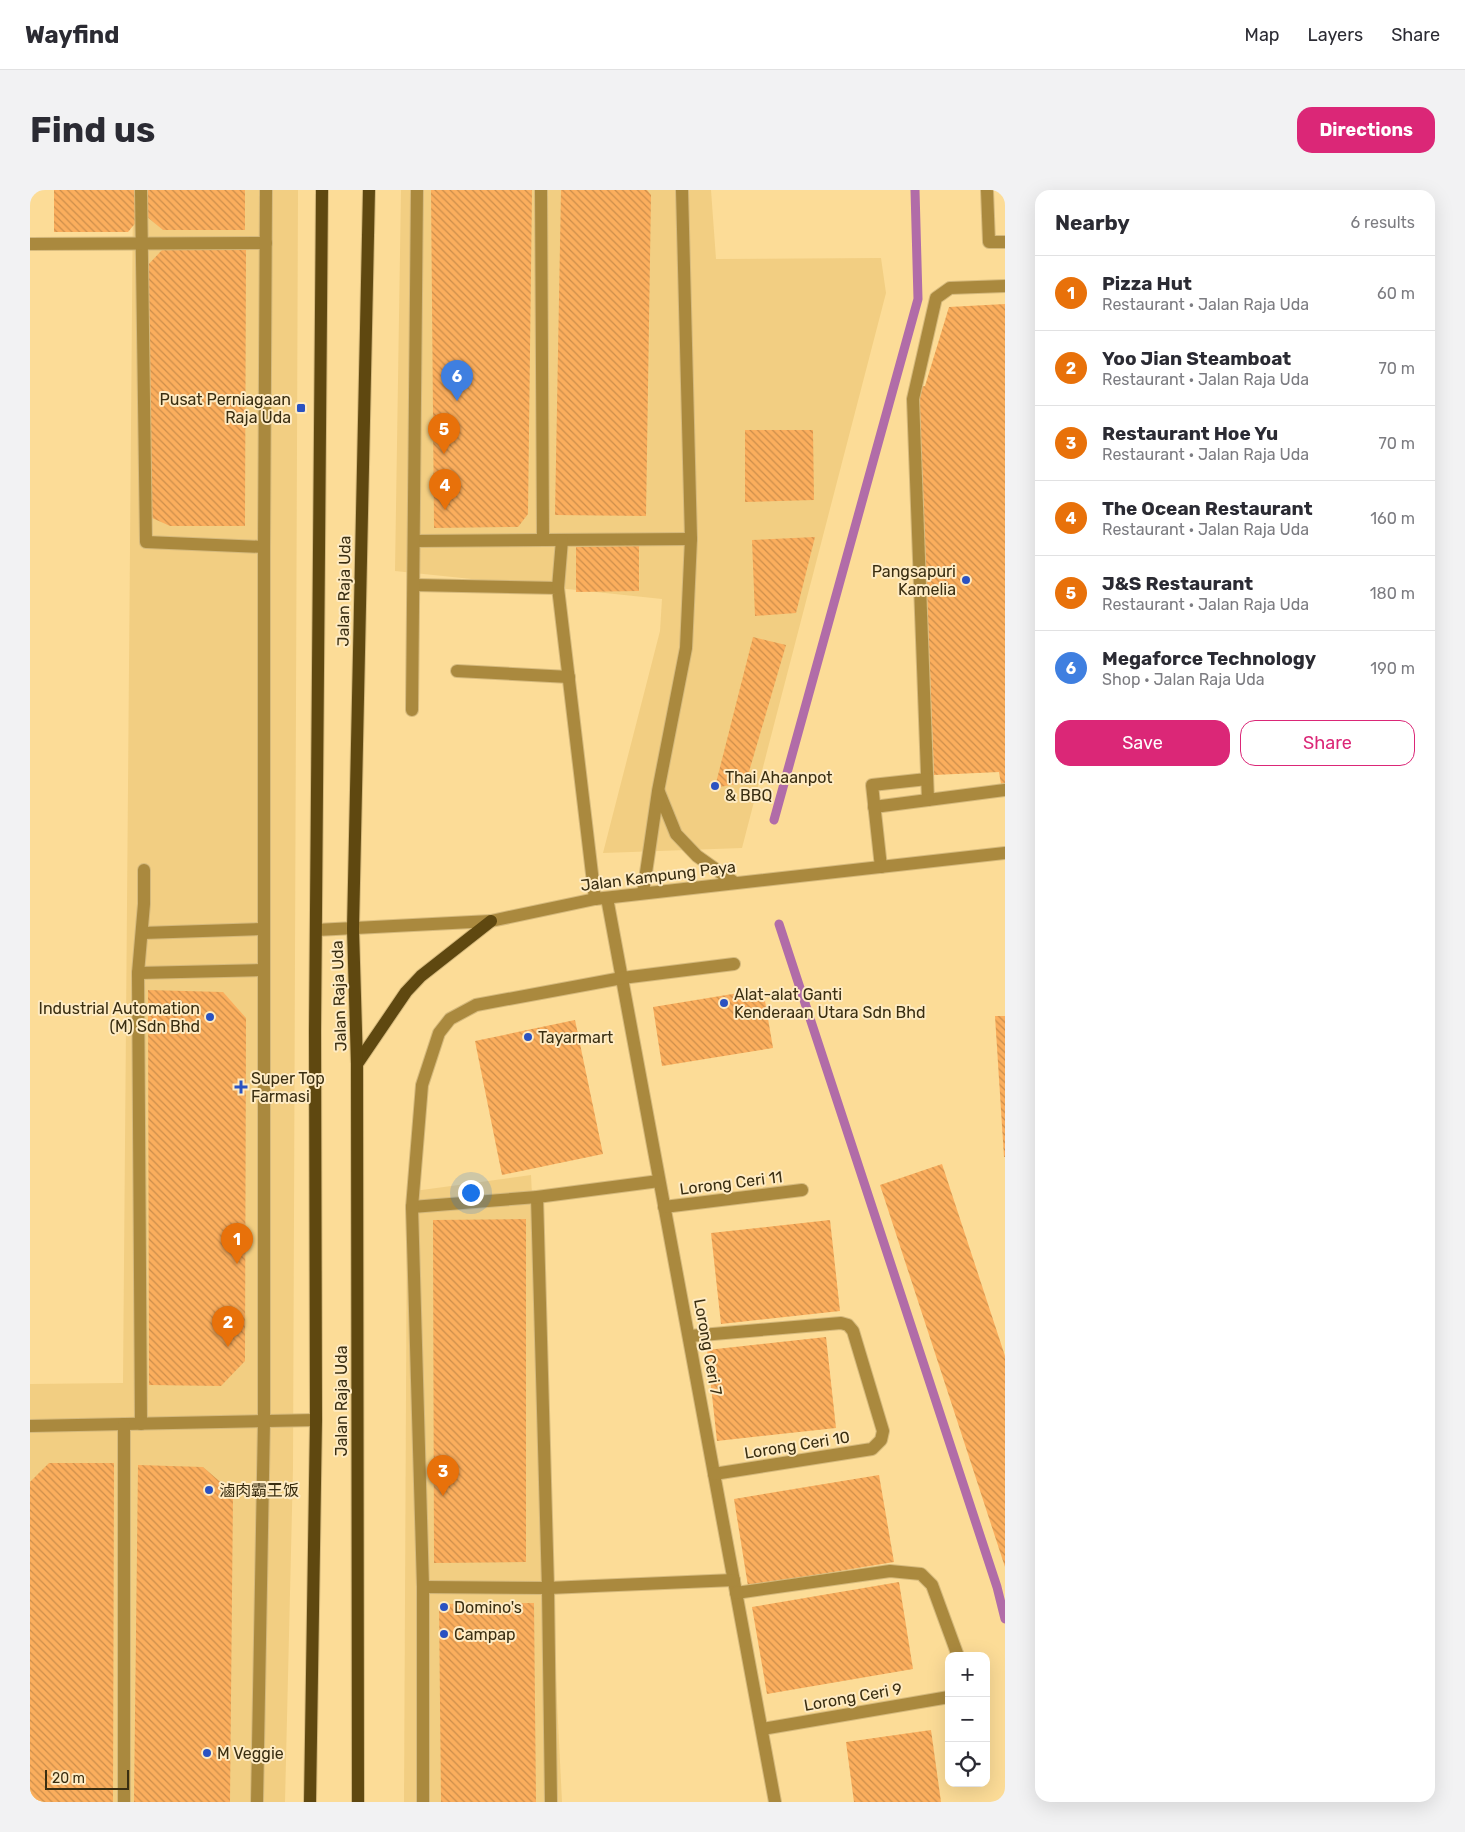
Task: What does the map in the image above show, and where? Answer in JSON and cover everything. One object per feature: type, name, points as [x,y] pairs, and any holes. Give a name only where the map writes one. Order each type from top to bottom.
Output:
[{"type":"main road","name":"Jalan Raja Uda","points":[[310,1802],[316,1420],[315,1051],[322,190]]},
{"type":"main road","name":"Jalan Raja Uda","points":[[358,1802],[357,1064],[353,929],[370,190]]},
{"type":"main road","points":[[357,1064],[406,992],[421,976],[491,920]]},
{"type":"street","points":[[141,190],[146,542],[264,547]]},
{"type":"street","points":[[258,1802],[264,1421],[266,190]]},
{"type":"street","points":[[412,710],[417,190]]},
{"type":"street","points":[[540,190],[543,540]]},
{"type":"street","points":[[643,893],[658,791],[686,648],[691,539],[682,190]]},
{"type":"street","points":[[987,190],[989,242],[1005,242]]},
{"type":"street","points":[[30,244],[266,242]]},
{"type":"street","points":[[928,800],[913,399],[936,298],[950,288],[1005,286]]},
{"type":"street","points":[[414,541],[691,539]]},
{"type":"street","name":"Lorong Ceri 7","points":[[562,540],[558,588],[601,899],[622,978],[659,1182],[690,1336],[775,1802]]},
{"type":"street","points":[[414,585],[558,588]]},
{"type":"street","points":[[457,671],[569,677]]},
{"type":"street","points":[[881,867],[872,785],[927,779]]},
{"type":"street","points":[[874,807],[1005,790]]},
{"type":"street","points":[[658,791],[676,834],[696,856],[735,883]]},
{"type":"street","name":"Jalan Kampung Paya","points":[[316,930],[491,920],[643,893],[1005,853]]},
{"type":"street","points":[[141,1424],[138,973],[142,933],[144,870]]},
{"type":"street","points":[[142,933],[264,929]]},
{"type":"street","points":[[424,1802],[423,1587],[412,1207],[422,1085],[439,1033],[450,1019],[476,1005],[622,978],[734,964]]},
{"type":"street","points":[[138,973],[264,970]]},
{"type":"street","points":[[412,1207],[537,1197],[659,1182]]},
{"type":"street","name":"Lorong Ceri 11","points":[[664,1207],[802,1190]]},
{"type":"street","points":[[537,1197],[548,1588],[551,1802]]},
{"type":"street","name":"Lorong Ceri 10","points":[[690,1336],[841,1323],[848,1325],[853,1330],[883,1431],[881,1440],[872,1449],[714,1474]]},
{"type":"street","points":[[30,1426],[316,1420]]},
{"type":"street","points":[[124,1424],[124,1802]]},
{"type":"street","points":[[736,1593],[890,1571],[921,1574],[932,1585],[957,1652]]},
{"type":"street","points":[[423,1587],[548,1588],[734,1580]]},
{"type":"street","name":"Lorong Ceri 9","points":[[762,1729],[945,1698]]},
{"type":"shaded area","points":[[133,190],[298,190],[293,1468],[285,1802],[30,1802],[30,1384],[123,1383]]},
{"type":"shaded area","points":[[401,190],[711,190],[716,259],[881,258],[886,293],[742,848],[603,853],[660,631],[662,599],[395,571]]},
{"type":"shaded area","points":[[531,1175],[562,1802],[404,1802],[407,1192]]},
{"type":"building","points":[[54,190],[138,190],[138,220],[128,232],[54,232]]},
{"type":"building","points":[[147,190],[245,190],[245,230],[163,230],[146,216]]},
{"type":"building","points":[[431,190],[532,190],[528,514],[518,527],[434,528]]},
{"type":"building","points":[[561,190],[647,190],[651,195],[646,516],[555,515]]},
{"type":"building","points":[[163,249],[246,249],[245,526],[170,526],[150,517],[146,267]]},
{"type":"building","name":"Pangsapuri Kamelia","points":[[1005,304],[1005,783],[1001,784],[999,772],[934,775],[919,387],[925,386],[949,307]]},
{"type":"building","points":[[745,430],[813,430],[814,500],[745,502]]},
{"type":"building","points":[[815,537],[796,613],[755,616],[752,540]]},
{"type":"building","points":[[639,546],[639,591],[576,592],[576,547]]},
{"type":"building","points":[[753,637],[786,645],[746,782],[720,787],[716,783]]},
{"type":"building","points":[[763,989],[773,1048],[662,1066],[653,1007]]},
{"type":"building","points":[[148,990],[223,992],[246,1018],[245,1361],[221,1386],[149,1385]]},
{"type":"building","points":[[995,1016],[1005,1016],[1005,1157],[1004,1157]]},
{"type":"building","points":[[575,1020],[603,1154],[502,1175],[475,1041]]},
{"type":"building","points":[[942,1164],[1005,1356],[1005,1567],[880,1185]]},
{"type":"building","points":[[526,1219],[526,1562],[434,1563],[433,1220]]},
{"type":"building","points":[[830,1220],[840,1311],[721,1324],[711,1233]]},
{"type":"building","points":[[826,1337],[836,1428],[717,1441],[707,1350]]},
{"type":"building","points":[[49,1463],[114,1463],[113,1802],[30,1802],[30,1482]]},
{"type":"building","points":[[138,1465],[203,1467],[233,1493],[230,1802],[134,1802]]},
{"type":"building","points":[[879,1475],[894,1562],[748,1586],[734,1499]]},
{"type":"building","points":[[899,1582],[913,1669],[767,1694],[752,1607]]},
{"type":"building","points":[[534,1603],[536,1802],[441,1802],[439,1604]]},
{"type":"building","points":[[931,1730],[941,1802],[854,1802],[846,1742]]},
{"type":"waterway","points":[[774,820],[918,299],[915,190]]},
{"type":"waterway","points":[[779,924],[997,1587],[1005,1619]]},
{"type":"place","name":"Megaforce Technology","points":[[457,401]]},
{"type":"place","name":"Pusat Perniagaan Raja Uda","points":[[301,408]]},
{"type":"place","name":"J&S Restaurant","points":[[444,454]]},
{"type":"place","name":"The Ocean Restaurant","points":[[445,510]]},
{"type":"place","name":"Pangsapuri Kamelia","points":[[966,580]]},
{"type":"place","name":"Thai Ahaanpot & BBQ","points":[[715,786]]},
{"type":"place","name":"Alat-alat Ganti Kenderaan Utara Sdn Bhd","points":[[724,1003]]},
{"type":"place","name":"Industrial Automation (M) Sdn Bhd","points":[[210,1017]]},
{"type":"place","name":"Tayarmart","points":[[528,1037]]},
{"type":"place","name":"Super Top Farmasi","points":[[241,1087]]},
{"type":"place","name":"Pizza Hut","points":[[237,1264]]},
{"type":"place","name":"Yoo Jian Steamboat","points":[[228,1347]]},
{"type":"place","name":"滷肉霸王饭","points":[[209,1490]]},
{"type":"place","name":"Restaurant Hoe Yu","points":[[443,1496]]},
{"type":"place","name":"Domino's","points":[[444,1607]]},
{"type":"place","name":"Campap","points":[[444,1634]]},
{"type":"place","name":"M Veggie","points":[[207,1753]]}]
